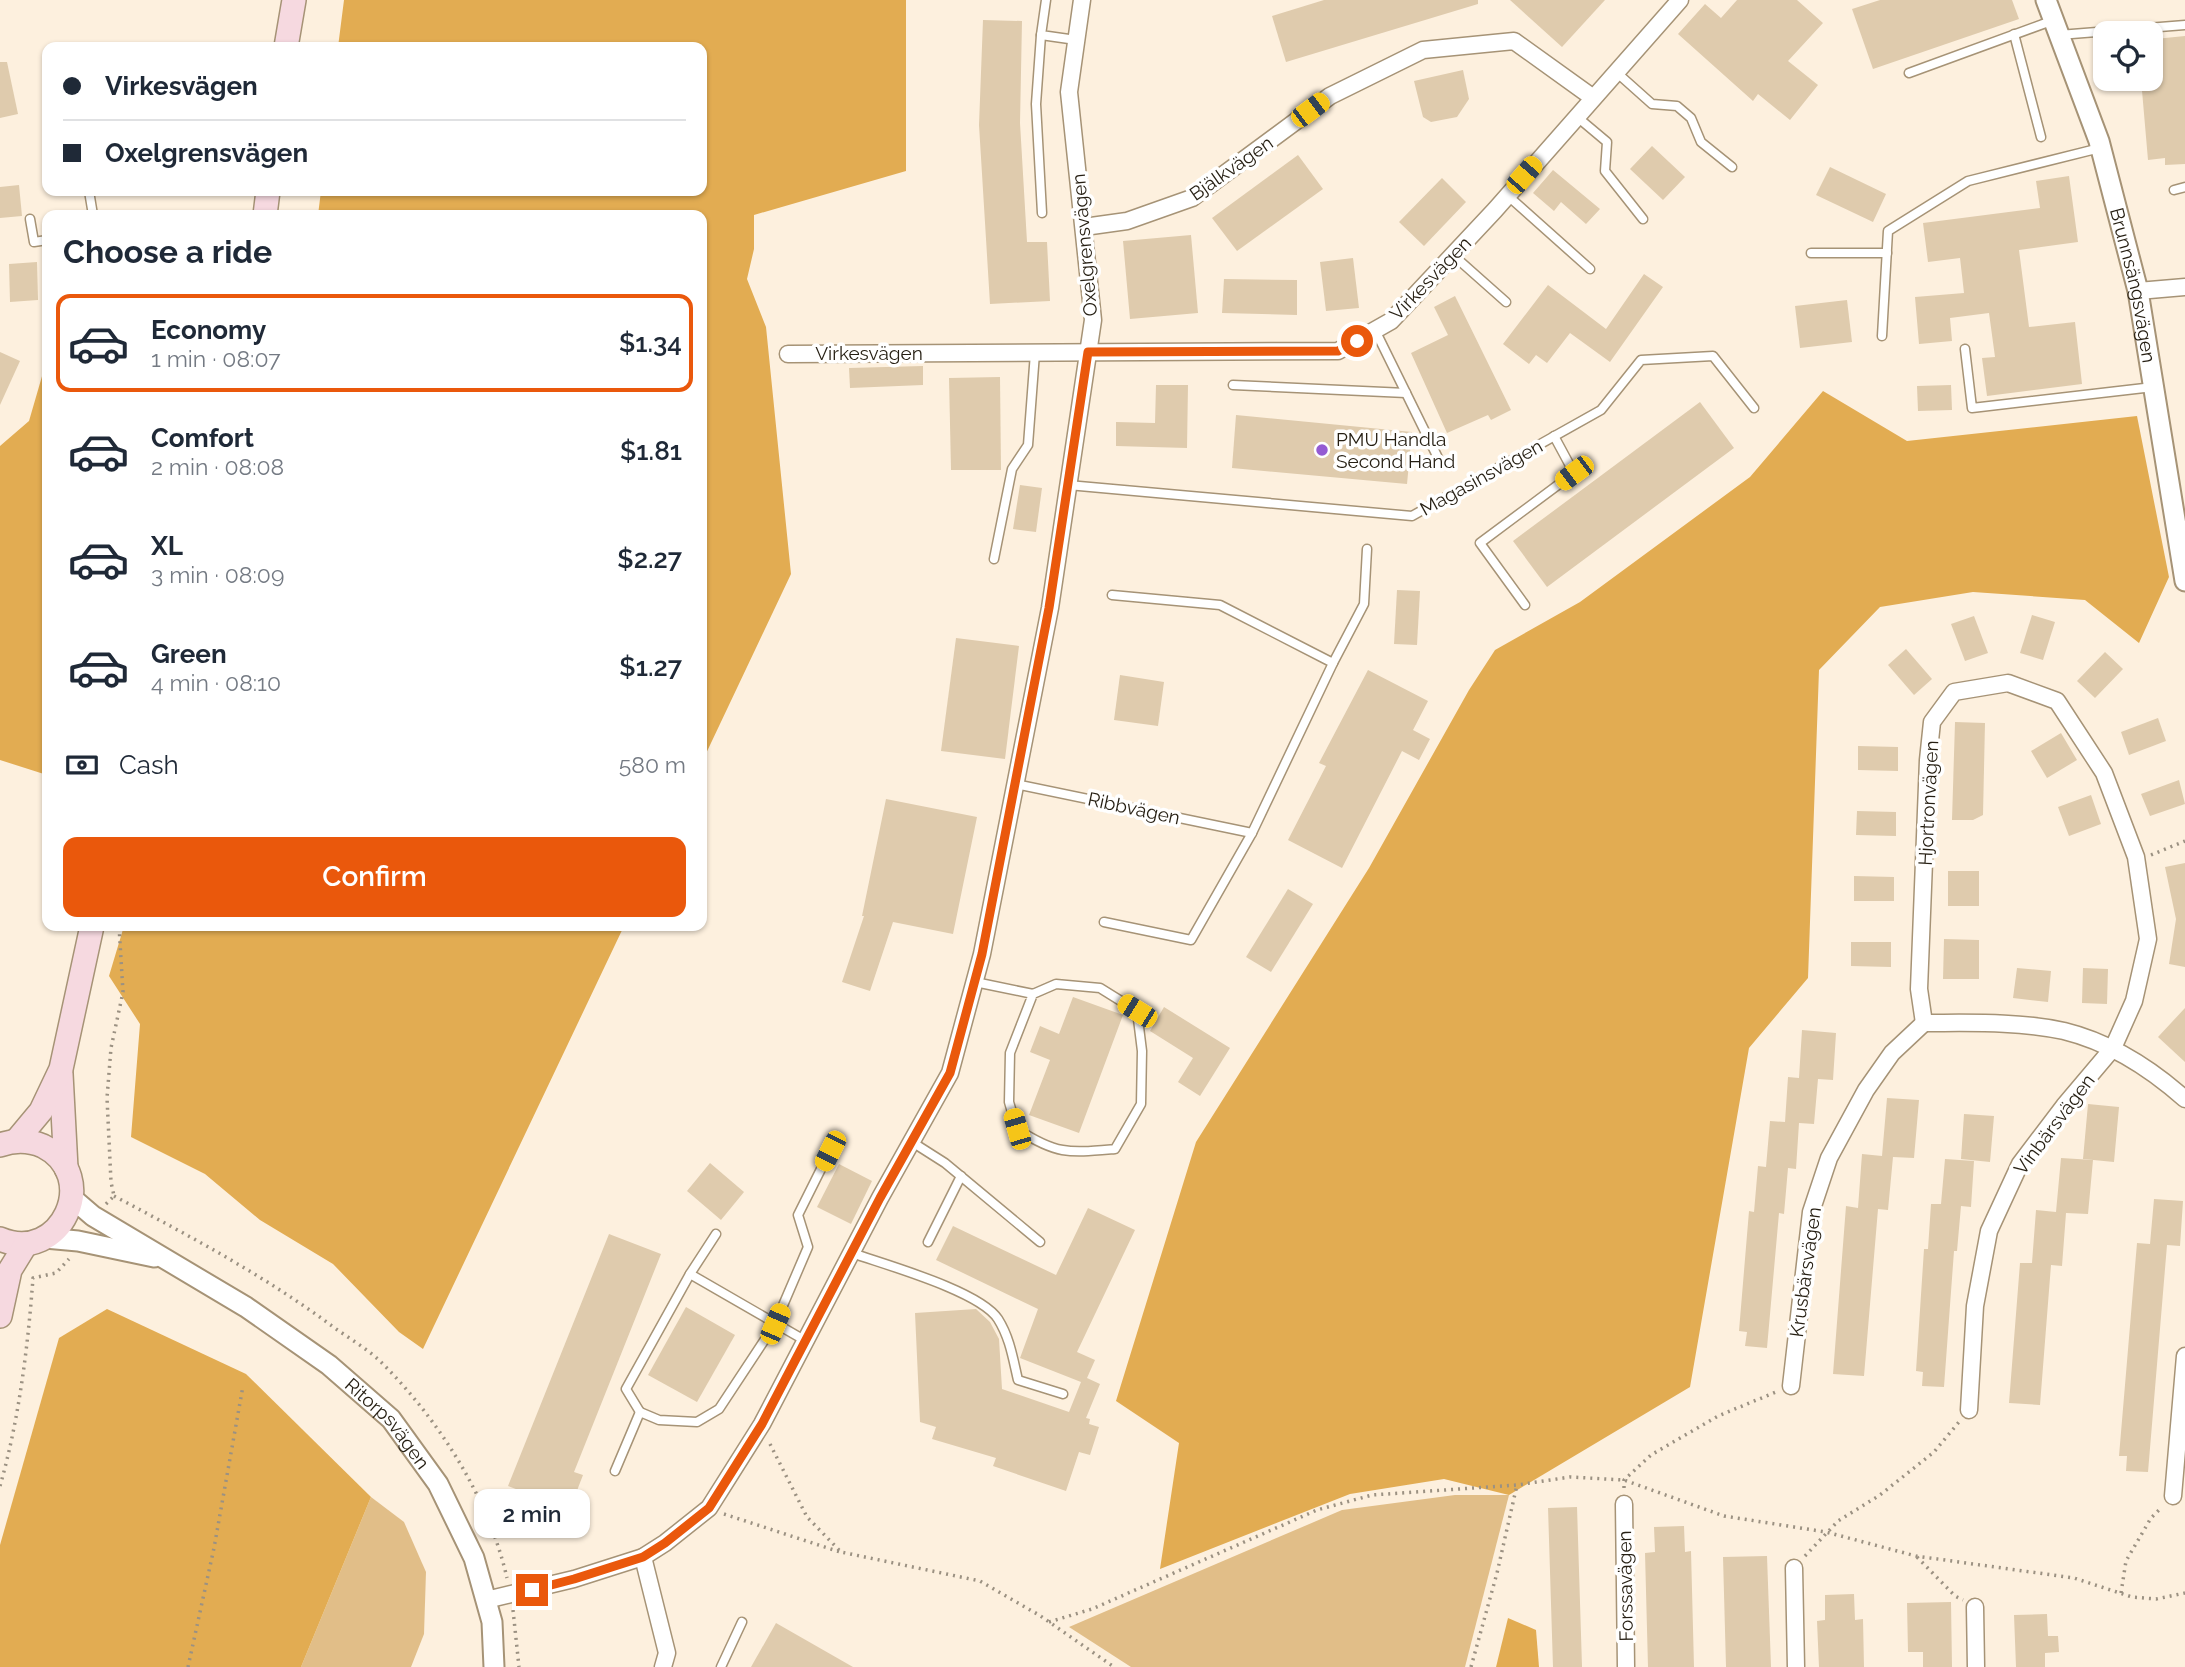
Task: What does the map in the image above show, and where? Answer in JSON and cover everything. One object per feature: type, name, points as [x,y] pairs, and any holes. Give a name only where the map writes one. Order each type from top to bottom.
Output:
[{"type":"main road","points":[[287,42],[294,0]]},
{"type":"main road","points":[[8,1143],[41,1111],[61,1069],[91,931]]},
{"type":"main road","points":[[61,1069],[66,1168]]},
{"type":"main road","points":[[0,1316],[10,1270],[35,1241],[60,1225],[70,1208],[72,1198],[66,1168],[45,1147],[36,1143],[8,1143]]},
{"type":"main road","points":[[0,1240],[35,1241]]},
{"type":"street","name":"Oxelgrensvägen","points":[[486,1600],[574,1579],[643,1557],[709,1508],[762,1424],[950,1073],[982,954],[1049,608],[1093,320],[1069,92],[1082,0]]},
{"type":"street","name":"Virkesvägen","points":[[788,354],[1338,351],[1391,321],[1680,0]]},
{"type":"street","name":"Brunnsängsvägen","points":[[2046,0],[2100,148],[2138,291],[2185,581]]},
{"type":"street","name":"Bjälkvägen","points":[[1084,227],[1127,222],[1192,198],[1330,96],[1423,50],[1514,41],[1592,97]]},
{"type":"street","points":[[2138,291],[2185,287]]},
{"type":"street","name":"Hjortronvägen","points":[[1924,1023],[1919,989],[1928,760],[1933,722],[1954,692],[2008,683],[2057,701],[2104,773],[2136,861],[2148,939],[2134,1001],[2113,1048]]},
{"type":"street","points":[[1924,1023],[1999,1023],[2064,1031],[2113,1048],[2165,1082],[2185,1099]]},
{"type":"street","name":"Krusbärsvägen","points":[[1791,1386],[1811,1212],[1829,1158],[1866,1090],[1892,1053],[1924,1023]]},
{"type":"street","name":"Vinbärsvägen","points":[[1969,1409],[1975,1306],[1989,1231],[2020,1164],[2113,1048]]},
{"type":"street","name":"Ritorpsvägen","points":[[72,1198],[93,1216],[246,1307],[329,1365],[391,1419],[438,1484],[474,1558],[492,1622],[494,1667]]},
{"type":"street","name":"Ritorpsvägen","points":[[35,1241],[78,1241],[172,1261]]},
{"type":"street","points":[[2173,1496],[2185,1356]]},
{"type":"street","name":"Forssavägen","points":[[1624,1504],[1626,1667]]},
{"type":"street","points":[[643,1557],[667,1653],[663,1667]]},
{"type":"street","points":[[1794,1568],[1796,1667]]},
{"type":"street","points":[[1975,1607],[1976,1667]]},
{"type":"lane","points":[[1042,213],[1036,104],[1046,0]]},
{"type":"lane","points":[[1909,73],[2014,34],[2056,27],[2185,25]]},
{"type":"lane","points":[[2014,34],[2041,136]]},
{"type":"lane","points":[[1041,36],[1076,40]]},
{"type":"lane","points":[[1615,71],[1651,104],[1677,106],[1690,118],[1701,142],[1731,167]]},
{"type":"lane","points":[[1576,116],[1607,142],[1605,171],[1643,219]]},
{"type":"lane","points":[[1882,335],[1888,231],[1968,181],[2100,148]]},
{"type":"lane","points":[[2174,190],[2185,187]]},
{"type":"lane","points":[[1507,195],[1590,269]]},
{"type":"lane","points":[[30,219],[34,242],[42,241]]},
{"type":"lane","points":[[1811,253],[1887,253]]},
{"type":"lane","points":[[1453,255],[1506,302]]},
{"type":"lane","points":[[1376,330],[1441,464]]},
{"type":"lane","points":[[1965,349],[1972,408],[2153,387]]},
{"type":"lane","points":[[993,559],[1012,470],[1028,444],[1035,353]]},
{"type":"lane","name":"Magasinsvägen","points":[[1068,485],[1412,516],[1601,410],[1641,360],[1713,356],[1754,408]]},
{"type":"lane","points":[[1233,386],[1406,393]]},
{"type":"lane","points":[[1525,605],[1480,544],[1574,473],[1554,436]]},
{"type":"lane","points":[[1104,922],[1191,940],[1252,833],[1364,604],[1367,548]]},
{"type":"lane","points":[[1112,595],[1220,605],[1333,663]]},
{"type":"lane","name":"Ribbvägen","points":[[1015,784],[1252,833]]},
{"type":"lane","points":[[975,982],[1033,994],[1056,984],[1100,988],[1137,1011],[1142,1051],[1141,1104],[1115,1149],[1075,1153],[1044,1146],[1017,1129],[1009,1102],[1010,1053],[1033,994]]},
{"type":"lane","points":[[912,1142],[961,1176],[1040,1241]]},
{"type":"lane","points":[[716,1234],[690,1274],[626,1389],[640,1412],[659,1420],[696,1422],[719,1409],[775,1324],[808,1247],[798,1215],[830,1151]]},
{"type":"lane","points":[[928,1242],[961,1176]]},
{"type":"lane","points":[[852,1252],[966,1294],[996,1316],[1009,1342],[1018,1380],[1063,1394]]},
{"type":"lane","points":[[690,1274],[806,1341]]},
{"type":"lane","points":[[615,1471],[640,1412]]},
{"type":"lane","points":[[721,1667],[742,1622]]},
{"type":"path","points":[[2136,861],[2185,841]]},
{"type":"path","points":[[188,1667],[214,1548],[243,1386]]},
{"type":"path","points":[[1624,1504],[1624,1480],[1651,1455],[1718,1416],[1791,1386]]},
{"type":"path","points":[[1794,1568],[1838,1521],[1880,1495],[1934,1452],[1969,1409]]},
{"type":"path","points":[[762,1424],[771,1448],[807,1517],[841,1552]]},
{"type":"path","points":[[1471,1667],[1497,1573],[1517,1485]]},
{"type":"path","points":[[2121,1593],[2126,1561],[2151,1518],[2173,1496]]},
{"type":"path","points":[[709,1508],[752,1525],[841,1552],[980,1581],[1039,1615],[1114,1667]]},
{"type":"path","points":[[1916,1556],[1955,1596],[1975,1607]]},
{"type":"shaded area","points":[[344,0],[906,0],[906,171],[754,215],[754,249],[747,279],[766,327],[791,574],[707,751],[707,210],[319,210],[320,196],[707,196],[707,42],[339,42]]},
{"type":"shaded area","points":[[42,376],[42,773],[0,760],[0,446],[29,421]]},
{"type":"shaded area","points":[[1823,391],[1907,441],[2137,416],[2169,577],[2139,643],[2085,600],[1973,592],[1880,607],[1819,670],[1808,978],[1749,1048],[1690,1387],[1509,1495],[1444,1479],[1350,1494],[1160,1569],[1179,1443],[1116,1401],[1196,1142],[1369,868],[1469,690],[1495,650],[1580,602],[1750,477]]},
{"type":"shaded area","points":[[122,931],[622,931],[423,1349],[399,1332],[333,1264],[260,1220],[205,1174],[131,1137],[140,1024],[109,976]]},
{"type":"shaded area","points":[[107,1309],[246,1374],[371,1497],[301,1667],[0,1667],[0,1545],[59,1338]]},
{"type":"shaded area","points":[[1455,1495],[1509,1495],[1465,1667],[1131,1667],[1069,1627],[1342,1510]]},
{"type":"shaded area","points":[[371,1497],[404,1522],[426,1572],[424,1634],[411,1667],[301,1667]]},
{"type":"shaded area","points":[[1508,1618],[1536,1630],[1539,1667],[1496,1667]]},
{"type":"building","points":[[1324,0],[1478,0],[1478,4],[1286,62],[1272,16]]},
{"type":"building","points":[[1510,0],[1605,0],[1562,47]]},
{"type":"building","points":[[1737,0],[1797,0],[1823,23],[1788,61],[1818,85],[1790,120],[1758,94],[1753,101],[1678,34],[1705,4],[1721,18]]},
{"type":"building","points":[[1880,0],[2012,0],[2019,19],[1873,69],[1852,9]]},
{"type":"building","points":[[983,20],[1022,21],[1020,123],[1027,242],[1047,242],[1050,301],[990,304],[979,125]]},
{"type":"building","points":[[2185,36],[2185,164],[2165,165],[2165,158],[2148,160],[2142,91],[2163,91],[2163,38]]},
{"type":"building","points":[[0,62],[7,62],[18,114],[0,118]]},
{"type":"building","points":[[1463,70],[1469,99],[1457,117],[1431,122],[1423,117],[1414,81]]},
{"type":"building","points":[[1652,146],[1685,177],[1663,200],[1630,169]]},
{"type":"building","points":[[1298,155],[1323,189],[1237,251],[1212,218]]},
{"type":"building","points":[[1830,167],[1886,194],[1873,222],[1816,195]]},
{"type":"building","points":[[1553,170],[1600,209],[1586,224],[1561,202],[1554,211],[1533,193]]},
{"type":"building","points":[[2069,176],[2078,242],[2019,250],[2029,327],[2075,322],[2082,384],[1987,396],[1982,358],[1995,357],[1989,313],[1950,318],[1952,341],[1919,344],[1915,297],[1964,293],[1960,258],[1928,262],[1923,223],[2040,208],[2036,181]]},
{"type":"building","points":[[1442,178],[1466,202],[1424,246],[1399,222]]},
{"type":"building","points":[[19,185],[22,216],[0,218],[0,187]]},
{"type":"building","points":[[1191,235],[1198,313],[1130,319],[1123,241]]},
{"type":"building","points":[[1353,258],[1359,308],[1326,311],[1320,262]]},
{"type":"building","points":[[37,262],[38,300],[10,302],[9,264]]},
{"type":"building","points":[[1644,274],[1663,287],[1610,362],[1570,333],[1547,363],[1536,355],[1529,364],[1503,344],[1548,285],[1606,329]]},
{"type":"building","points":[[1224,279],[1297,280],[1297,315],[1222,313]]},
{"type":"building","points":[[1455,296],[1511,410],[1491,420],[1488,415],[1447,433],[1411,353],[1448,335],[1434,307]]},
{"type":"building","points":[[1847,300],[1852,342],[1800,348],[1795,306]]},
{"type":"building","points":[[0,352],[20,361],[0,405]]},
{"type":"building","points":[[923,366],[923,385],[850,388],[849,368]]},
{"type":"building","points":[[1000,377],[1001,470],[951,470],[949,378]]},
{"type":"building","points":[[1156,385],[1188,385],[1187,448],[1116,446],[1116,422],[1155,423]]},
{"type":"building","points":[[1951,385],[1952,410],[1918,411],[1917,386]]},
{"type":"building","points":[[1700,402],[1734,448],[1547,587],[1513,541]]},
{"type":"building","name":"PMU Handla Second Hand","points":[[1236,415],[1412,432],[1407,484],[1232,468]]},
{"type":"building","points":[[1020,485],[1042,488],[1036,532],[1013,529]]},
{"type":"building","points":[[1397,590],[1420,591],[1417,645],[1394,644]]},
{"type":"building","points":[[2032,615],[2055,622],[2043,660],[2020,653]]},
{"type":"building","points":[[1974,616],[1988,653],[1965,661],[1951,624]]},
{"type":"building","points":[[956,638],[1019,646],[1005,759],[941,751]]},
{"type":"building","points":[[1906,649],[1932,679],[1914,695],[1888,665]]},
{"type":"building","points":[[2105,652],[2123,669],[2095,698],[2077,681]]},
{"type":"building","points":[[1368,670],[1428,701],[1413,730],[1430,739],[1419,760],[1402,751],[1342,868],[1288,840],[1326,766],[1319,763]]},
{"type":"building","points":[[1120,675],[1164,682],[1158,726],[1114,720]]},
{"type":"building","points":[[2158,718],[2166,741],[2129,755],[2121,732]]},
{"type":"building","points":[[1955,722],[1985,723],[1983,815],[1973,820],[1952,820]]},
{"type":"building","points":[[2061,733],[2077,760],[2047,778],[2031,751]]},
{"type":"building","points":[[1858,746],[1898,747],[1898,771],[1858,770]]},
{"type":"building","points":[[2179,780],[2185,804],[2150,816],[2141,794]]},
{"type":"building","points":[[2091,795],[2101,824],[2069,836],[2058,807]]},
{"type":"building","points":[[886,799],[977,817],[953,934],[893,922],[870,991],[842,982],[864,916]]},
{"type":"building","points":[[1857,811],[1896,812],[1896,836],[1856,835]]},
{"type":"building","points":[[2185,863],[2185,967],[2169,964],[2176,919],[2165,867]]},
{"type":"building","points":[[1948,871],[1979,871],[1979,906],[1948,906]]},
{"type":"building","points":[[1854,876],[1894,877],[1894,901],[1854,901]]},
{"type":"building","points":[[1288,889],[1313,904],[1271,972],[1246,957]]},
{"type":"building","points":[[1944,939],[1979,940],[1979,979],[1943,979]]},
{"type":"building","points":[[1851,942],[1891,942],[1891,967],[1851,966]]},
{"type":"building","points":[[2017,968],[2051,971],[2048,1002],[2013,998]]},
{"type":"building","points":[[2083,968],[2108,969],[2107,1004],[2082,1003]]},
{"type":"building","points":[[1073,997],[1123,1015],[1079,1133],[1029,1115],[1050,1060],[1030,1052],[1040,1026],[1059,1034]]},
{"type":"building","points":[[1164,1007],[1230,1048],[1200,1096],[1178,1082],[1193,1058],[1150,1031]]},
{"type":"building","points":[[2185,1008],[2185,1062],[2158,1037]]},
{"type":"building","points":[[1802,1030],[1836,1033],[1833,1080],[1818,1079],[1814,1124],[1799,1123],[1796,1169],[1788,1168],[1784,1214],[1779,1213],[1767,1348],[1745,1346],[1747,1332],[1739,1331],[1749,1211],[1754,1212],[1758,1166],[1766,1167],[1770,1121],[1785,1122],[1788,1077],[1799,1078]]},
{"type":"building","points":[[1887,1098],[1919,1100],[1914,1158],[1893,1157],[1888,1210],[1878,1209],[1864,1376],[1833,1374],[1846,1206],[1858,1208],[1862,1154],[1882,1156]]},
{"type":"building","points":[[2088,1104],[2119,1107],[2114,1162],[2083,1159]]},
{"type":"building","points":[[1964,1114],[1994,1116],[1990,1162],[1961,1159]]},
{"type":"building","points":[[2061,1158],[2093,1160],[2088,1214],[2066,1213],[2062,1266],[2051,1265],[2040,1405],[2009,1403],[2020,1263],[2032,1263],[2036,1210],[2056,1212]]},
{"type":"building","points":[[1945,1159],[1974,1161],[1971,1207],[1961,1206],[1957,1251],[1954,1251],[1944,1387],[1922,1386],[1923,1372],[1916,1371],[1924,1249],[1928,1249],[1931,1204],[1941,1204]]},
{"type":"building","points":[[710,1163],[744,1192],[721,1220],[687,1191]]},
{"type":"building","points":[[839,1164],[872,1181],[851,1224],[817,1207]]},
{"type":"building","points":[[2154,1199],[2183,1201],[2180,1246],[2167,1245],[2148,1472],[2126,1471],[2127,1456],[2119,1456],[2137,1243],[2150,1244]]},
{"type":"building","points":[[1088,1208],[1135,1230],[1077,1352],[1095,1360],[1087,1378],[1100,1384],[1086,1418],[1090,1419],[1089,1424],[1099,1427],[1090,1455],[1079,1452],[1066,1491],[993,1466],[996,1458],[932,1439],[936,1427],[920,1422],[915,1313],[976,1309],[990,1322],[999,1339],[1002,1389],[1069,1412],[1081,1382],[1020,1358],[1038,1309],[936,1260],[953,1226],[1056,1275]]},
{"type":"building","points":[[609,1234],[661,1254],[574,1472],[583,1475],[573,1501],[551,1492],[547,1501],[508,1486]]},
{"type":"building","points":[[686,1307],[735,1335],[697,1402],[648,1375]]},
{"type":"building","points":[[1577,1507],[1582,1667],[1553,1667],[1548,1508]]},
{"type":"building","points":[[1684,1526],[1685,1552],[1691,1551],[1694,1667],[1648,1667],[1645,1553],[1655,1552],[1654,1527]]},
{"type":"building","points":[[1767,1556],[1771,1667],[1726,1667],[1723,1557]]},
{"type":"building","points":[[1854,1594],[1855,1620],[1863,1619],[1864,1667],[1819,1667],[1817,1621],[1825,1620],[1825,1595]]},
{"type":"building","points":[[1951,1602],[1952,1667],[1923,1667],[1923,1652],[1908,1652],[1907,1603]]},
{"type":"building","points":[[2047,1614],[2048,1636],[2058,1636],[2059,1652],[2045,1653],[2045,1667],[2016,1667],[2014,1615]]},
{"type":"building","points":[[776,1623],[853,1667],[751,1667]]},
{"type":"place","name":"PMU Handla Second Hand","points":[[1322,450]]},
{"type":"route","points":[[532,1590],[643,1557],[709,1508],[762,1424],[880,1198],[950,1073],[982,954],[1049,608],[1088,352],[1338,351],[1357,341]]}]
